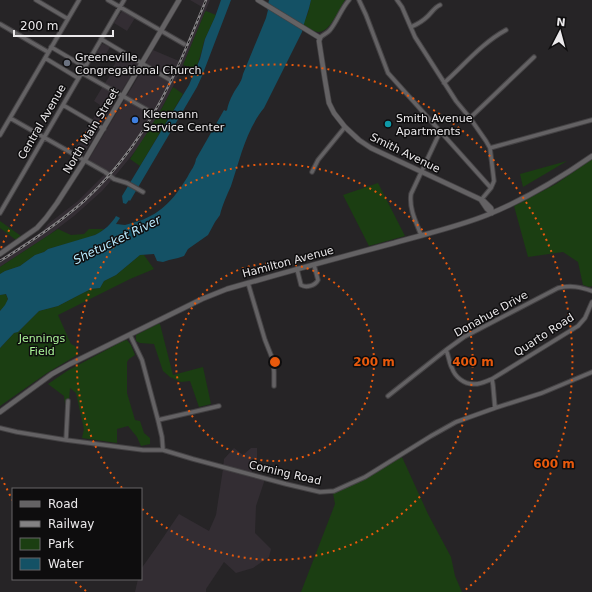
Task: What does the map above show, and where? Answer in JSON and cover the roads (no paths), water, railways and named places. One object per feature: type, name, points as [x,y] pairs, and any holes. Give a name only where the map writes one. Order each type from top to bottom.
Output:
[{"type":"main road","name":"North Main Street","points":[[0,254],[41,223],[57,203],[104,128],[179,0]]},
{"type":"main road","points":[[258,0],[320,38]]},
{"type":"main road","name":"Smith Avenue","points":[[320,38],[319,41],[330,103],[334,113],[346,127],[359,140],[371,148],[470,193],[486,202],[491,208],[492,213]]},
{"type":"main road","name":"Hamilton Avenue","points":[[0,412],[52,374],[202,299],[227,289],[421,236],[492,213],[542,189],[592,156]]},
{"type":"street","points":[[36,0],[68,18]]},
{"type":"street","points":[[0,135],[79,0]]},
{"type":"street","points":[[108,0],[184,44]]},
{"type":"street","name":"Central Avenue","points":[[0,212],[124,0]]},
{"type":"street","points":[[320,38],[330,30],[343,7],[349,0]]},
{"type":"street","points":[[359,0],[388,73],[491,188]]},
{"type":"street","points":[[398,0],[415,37],[444,84],[470,118],[490,148],[494,181],[491,188],[481,200]]},
{"type":"street","points":[[411,27],[420,23],[440,5]]},
{"type":"street","points":[[0,24],[48,52]]},
{"type":"street","points":[[444,84],[482,47],[496,35],[506,30]]},
{"type":"street","points":[[101,39],[170,80]]},
{"type":"street","points":[[51,47],[85,67]]},
{"type":"street","points":[[470,118],[534,57]]},
{"type":"street","points":[[45,58],[78,78]]},
{"type":"street","points":[[82,72],[151,112]]},
{"type":"street","points":[[63,105],[104,128]]},
{"type":"street","points":[[10,118],[114,179],[129,184],[143,192]]},
{"type":"street","points":[[490,148],[592,120]]},
{"type":"street","points":[[312,172],[318,160],[346,127]]},
{"type":"street","points":[[421,236],[412,211],[410,201],[411,194],[440,132]]},
{"type":"street","points":[[297,269],[301,285],[311,286],[318,282],[314,265]]},
{"type":"street","points":[[248,283],[265,340],[273,360],[274,386]]},
{"type":"street","name":"Donahue Drive","points":[[388,396],[464,337],[558,288],[578,286],[592,291]]},
{"type":"street","name":"Quarto Road","points":[[446,350],[451,367],[455,374],[463,381],[473,384],[481,383],[492,379],[578,326],[585,318],[592,302]]},
{"type":"street","points":[[130,335],[142,360],[162,437],[163,450]]},
{"type":"street","name":"Corning Road","points":[[0,428],[66,440],[143,450],[163,450],[286,484],[320,492],[334,491],[365,477],[430,436],[456,422],[542,393],[592,372]]},
{"type":"street","points":[[492,379],[495,408]]},
{"type":"street","points":[[66,440],[68,401]]},
{"type":"street","points":[[158,420],[219,406]]},
{"type":"water","points":[[221,0],[231,0],[197,87],[130,201],[129,200],[126,204],[123,203],[122,196],[189,85],[200,59],[205,39]]},
{"type":"water","name":"Shetucket River","points":[[269,0],[311,0],[302,32],[264,108],[248,135],[220,215],[208,235],[188,249],[184,256],[178,258],[163,262],[157,261],[154,254],[140,255],[116,275],[104,281],[100,288],[91,289],[58,306],[39,311],[18,332],[14,333],[0,348],[0,311],[8,299],[6,294],[0,295],[0,274],[20,266],[35,255],[48,249],[95,235],[107,227],[116,216],[120,218],[116,224],[124,225],[148,218],[162,209],[174,197],[194,166],[196,159],[224,110],[227,110],[266,18]]},
{"type":"railway","points":[[0,261],[64,218],[84,201],[122,160],[144,130],[171,81],[206,0]]},
{"type":"place","name":"Greeneville Congregational Church","points":[[67,63]]},
{"type":"place","name":"Kleemann Service Center","points":[[135,120]]},
{"type":"place","name":"Smith Avenue Apartments","points":[[388,124]]},
{"type":"park label","name":"Jennings Field","points":[[42,344]]}]
